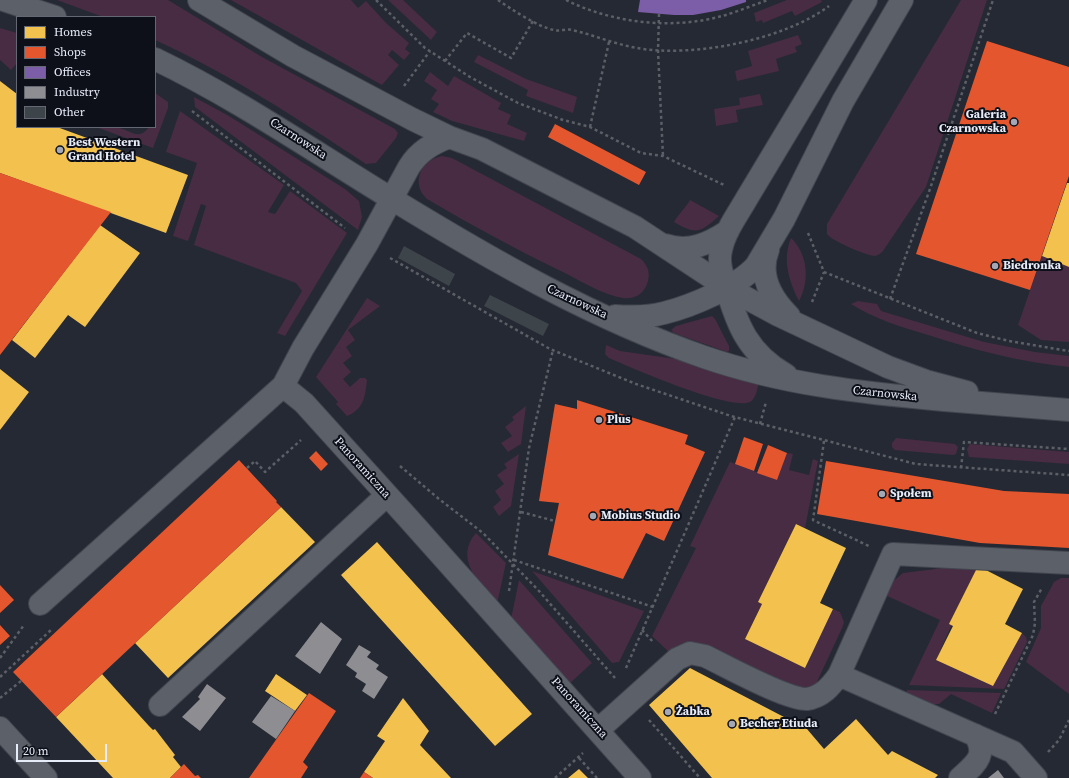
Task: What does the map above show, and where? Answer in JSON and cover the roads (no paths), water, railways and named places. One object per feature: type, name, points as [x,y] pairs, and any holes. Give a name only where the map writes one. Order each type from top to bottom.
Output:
[{"type":"street","points":[[4,0],[52,16]]},
{"type":"street","name":"Czarnowska","points":[[198,0],[293,56],[449,137],[482,149],[635,227],[726,287],[806,318],[872,361],[926,381],[986,396],[1059,409]]},
{"type":"street","points":[[805,384],[773,367],[754,349],[736,321],[720,265],[720,254],[728,231],[866,0]]},
{"type":"street","points":[[598,313],[630,316],[663,314],[703,299],[752,272],[769,247],[843,102],[902,0]]},
{"type":"street","name":"Czarnowska","points":[[156,60],[262,116],[392,199],[521,274],[598,313],[703,357],[805,384],[880,394],[1059,409]]},
{"type":"street","points":[[40,604],[283,386],[303,348],[367,244],[417,156],[430,146],[449,137]]},
{"type":"street","points":[[660,243],[683,249],[698,247],[728,231]]},
{"type":"street","points":[[769,247],[764,265],[767,285],[779,306],[806,318]]},
{"type":"street","name":"Panoramiczna","points":[[283,386],[304,403],[640,778]]},
{"type":"street","points":[[160,705],[387,496]]},
{"type":"street","points":[[601,733],[632,699],[677,659],[690,653],[704,656],[784,695],[808,699],[828,690],[839,675],[893,554],[1062,563]]},
{"type":"street","points":[[839,675],[1014,752],[1033,775]]},
{"type":"street","points":[[0,728],[46,778]]},
{"type":"street","points":[[960,778],[977,762],[981,753],[979,737]]},
{"type":"place","name":"Galeria Czarnowska","points":[[1014,122]]},
{"type":"place","name":"Best Western Grand Hotel","points":[[60,150]]},
{"type":"place","name":"Biedronka","points":[[995,266]]},
{"type":"place","name":"Plus","points":[[599,420]]},
{"type":"place","name":"Społem","points":[[882,494]]},
{"type":"place","name":"Mobius Studio","points":[[593,516]]},
{"type":"place","name":"Żabka","points":[[668,712]]},
{"type":"place","name":"Becher Etiuda","points":[[732,724]]}]
